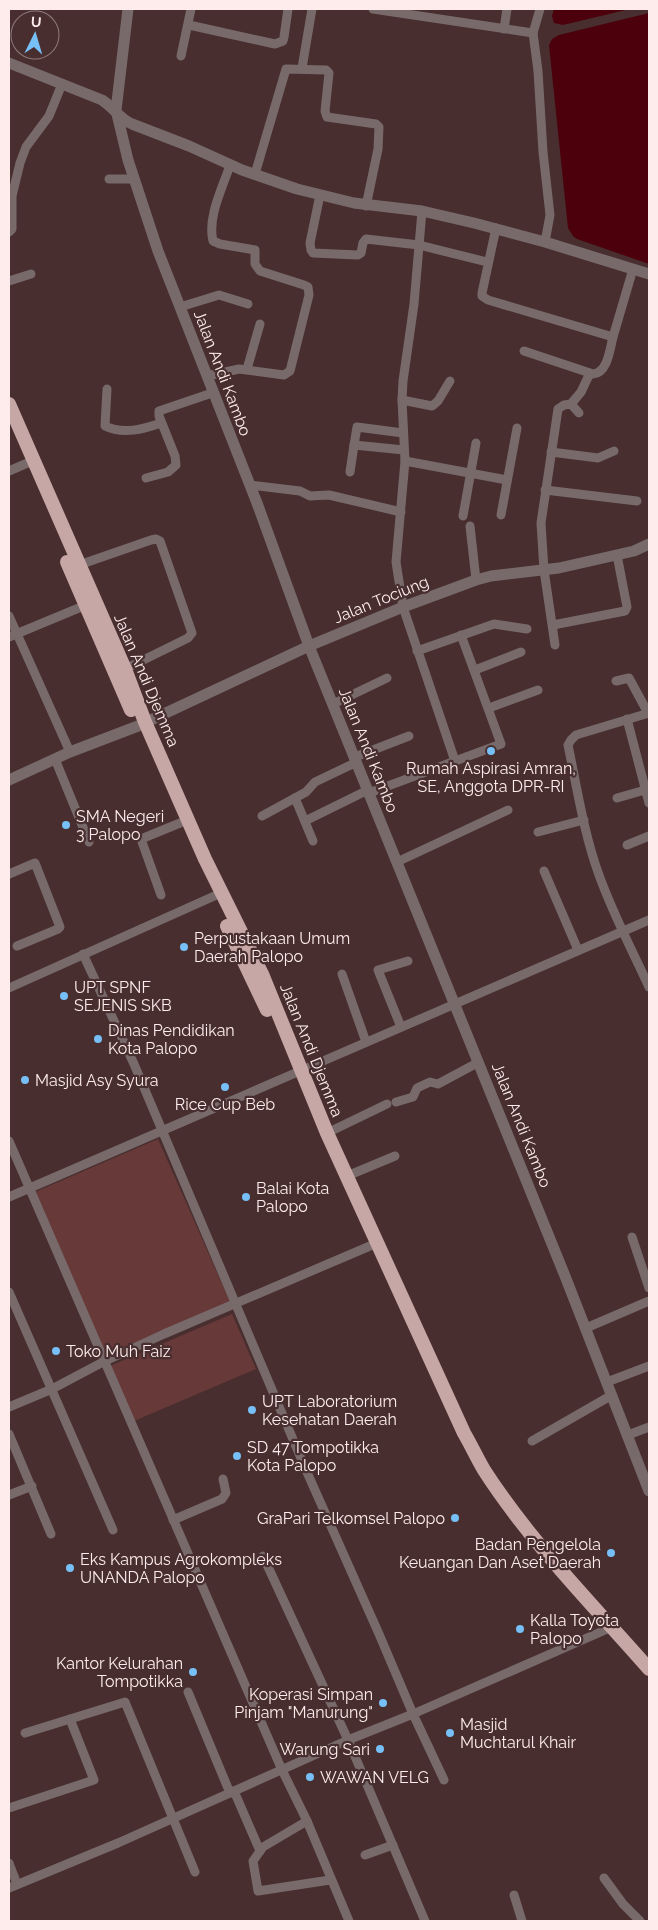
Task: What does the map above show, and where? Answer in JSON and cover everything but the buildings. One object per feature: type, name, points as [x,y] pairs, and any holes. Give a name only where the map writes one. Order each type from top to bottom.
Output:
[{"type":"highway","name":"Jalan Andi Djemma","points":[[9,404],[28,463],[86,605],[142,724],[218,895]]},
{"type":"highway","name":"Jalan Andi Djemma","points":[[9,429],[79,565],[125,669],[142,724],[180,823],[262,974],[297,1071],[374,1245],[464,1433],[484,1469],[509,1506],[649,1681]]},
{"type":"highway","name":"Jalan Andi Djemma","points":[[297,1071],[347,1176],[374,1245]]},
{"type":"highway","name":"Jalan Andi Djemma","points":[[608,1628],[649,1669]]},
{"type":"street","name":"Jalan Andi Kambo","points":[[128,9],[116,110],[134,179],[158,251],[212,393],[250,485],[309,646],[479,1062],[649,1490]]},
{"type":"street","points":[[181,56],[191,9]]},
{"type":"street","points":[[189,25],[275,44],[280,43],[284,37],[288,9]]},
{"type":"street","points":[[302,68],[312,9]]},
{"type":"street","points":[[373,9],[400,11],[529,32]]},
{"type":"street","points":[[504,29],[507,9]]},
{"type":"street","points":[[540,9],[529,32],[538,71],[543,152],[550,215],[545,242]]},
{"type":"street","points":[[9,63],[102,100],[116,110],[125,120],[230,165],[280,184],[320,196],[366,206],[422,211],[496,228],[649,274]]},
{"type":"street","points":[[255,174],[286,69],[326,70],[329,72],[325,111],[327,117],[376,124],[379,127],[378,149],[366,206]]},
{"type":"street","points":[[9,232],[12,224],[12,196],[20,162],[26,147],[49,116],[62,84]]},
{"type":"street","points":[[206,376],[247,369],[284,375],[290,371],[293,368],[309,290],[304,285],[260,271],[255,264],[255,250],[213,241],[214,216],[230,165]]},
{"type":"street","points":[[109,180],[134,179]]},
{"type":"street","points":[[320,196],[310,244],[313,253],[358,255],[361,253],[366,239],[419,245],[488,262]]},
{"type":"street","points":[[422,211],[402,400],[405,461],[396,542],[396,562],[403,607],[454,761]]},
{"type":"street","points":[[496,228],[482,292],[485,299],[613,337]]},
{"type":"street","points":[[524,351],[590,373],[598,374],[602,372],[633,270]]},
{"type":"street","points":[[9,282],[31,274]]},
{"type":"street","points":[[180,307],[219,295],[248,304]]},
{"type":"street","points":[[247,369],[260,324]]},
{"type":"street","points":[[555,645],[544,570],[541,523],[545,490],[558,409],[564,405],[571,404],[581,392],[590,373]]},
{"type":"street","points":[[402,400],[432,406],[450,381]]},
{"type":"street","points":[[107,389],[104,426],[110,429],[139,430],[161,423]]},
{"type":"street","points":[[146,478],[168,472],[176,465],[175,456],[161,423],[159,411],[212,393]]},
{"type":"street","points":[[571,404],[579,413]]},
{"type":"street","points":[[350,472],[358,427],[403,433]]},
{"type":"street","points":[[501,514],[517,428]]},
{"type":"street","points":[[463,516],[476,443]]},
{"type":"street","points":[[354,445],[404,450]]},
{"type":"street","points":[[551,452],[598,458],[614,451]]},
{"type":"street","points":[[405,461],[507,480]]},
{"type":"street","points":[[9,471],[28,463]]},
{"type":"street","points":[[250,485],[300,491],[310,496],[329,496],[400,512]]},
{"type":"street","points":[[545,490],[637,501]]},
{"type":"street","points":[[470,526],[476,580]]},
{"type":"street","points":[[79,565],[151,540],[156,539],[160,541],[192,633],[188,638],[125,669]]},
{"type":"street","name":"Jalan Tociung","points":[[9,780],[70,752],[142,724],[309,646],[403,607],[476,580],[491,576],[544,570],[618,555],[642,549],[649,544]]},
{"type":"street","points":[[553,625],[625,611],[627,606],[618,555]]},
{"type":"street","points":[[13,635],[86,605]]},
{"type":"street","points":[[9,616],[13,635],[70,752]]},
{"type":"street","points":[[417,651],[494,624],[527,628]]},
{"type":"street","points":[[305,821],[368,791],[501,744],[461,635]]},
{"type":"street","points":[[475,670],[521,652]]},
{"type":"street","points":[[333,704],[387,678]]},
{"type":"street","points":[[616,681],[630,678],[648,713],[576,735],[568,743],[584,820],[598,874],[622,931],[649,985]]},
{"type":"street","points":[[489,708],[538,690]]},
{"type":"street","points":[[627,719],[649,803]]},
{"type":"street","points":[[262,816],[295,798],[308,790],[315,782],[356,759],[409,736]]},
{"type":"street","points":[[54,759],[88,842]]},
{"type":"street","points":[[617,798],[645,790]]},
{"type":"street","points":[[295,798],[313,841]]},
{"type":"street","points":[[397,862],[508,810]]},
{"type":"street","points":[[538,832],[584,820]]},
{"type":"street","points":[[161,895],[141,839],[180,823]]},
{"type":"street","points":[[628,846],[649,836]]},
{"type":"street","points":[[9,874],[36,863],[60,926],[58,929],[17,946]]},
{"type":"street","points":[[544,871],[578,950]]},
{"type":"street","points":[[9,988],[218,895]]},
{"type":"street","points":[[9,1197],[649,920]]},
{"type":"street","points":[[83,954],[134,1064],[306,1470],[444,1780]]},
{"type":"street","points":[[401,1028],[378,970],[408,960]]},
{"type":"street","points":[[342,974],[366,1042]]},
{"type":"street","points":[[396,1102],[413,1097],[417,1088],[427,1083],[438,1084],[479,1062]]},
{"type":"street","points":[[327,1133],[387,1104]]},
{"type":"street","points":[[9,1141],[103,1362],[282,1770],[307,1820],[330,1880],[349,1921]]},
{"type":"street","points":[[347,1176],[395,1156]]},
{"type":"street","points":[[632,1237],[649,1288]]},
{"type":"street","points":[[9,1408],[52,1389],[103,1362],[374,1245]]},
{"type":"street","points":[[9,1292],[114,1530]]},
{"type":"street","points":[[586,1328],[649,1300]]},
{"type":"street","points":[[607,1382],[649,1366]]},
{"type":"street","points":[[532,1441],[612,1395]]},
{"type":"street","points":[[628,1435],[649,1427]]},
{"type":"street","points":[[9,1434],[51,1534]]},
{"type":"street","points":[[173,1520],[222,1499],[226,1493],[223,1478]]},
{"type":"street","points":[[9,1495],[32,1486]]},
{"type":"street","points":[[263,1556],[348,1740],[425,1921]]},
{"type":"street","points":[[9,1863],[13,1886],[174,1819],[348,1740],[413,1714],[608,1628]]},
{"type":"street","points":[[188,1692],[260,1851]]},
{"type":"street","points":[[25,1733],[125,1702],[194,1872]]},
{"type":"street","points":[[9,1808],[94,1780],[70,1719]]},
{"type":"street","points":[[307,1820],[263,1846],[253,1861],[259,1891],[330,1880]]},
{"type":"street","points":[[365,1855],[393,1845]]},
{"type":"street","points":[[604,1878],[629,1911],[640,1921]]},
{"type":"street","points":[[514,1895],[522,1921]]},
{"type":"shaded area","points":[[554,9],[630,9],[563,25],[554,23],[552,16]]},
{"type":"shaded area","points":[[649,13],[649,264],[577,239],[568,228],[549,45],[552,39],[559,35]]},
{"type":"shaded area","points":[[158,1139],[230,1302],[106,1355],[35,1192]]},
{"type":"shaded area","points":[[232,1314],[256,1369],[134,1421],[110,1366]]},
{"type":"place","name":"Rumah Aspirasi Amran, SE, Anggota DPR-RI","points":[[491,751]]},
{"type":"place","name":"SMA Negeri 3 Palopo","points":[[66,825]]},
{"type":"place","name":"Perpustakaan Umum Daerah Palopo","points":[[184,947]]},
{"type":"place","name":"UPT SPNF SEJENIS SKB","points":[[64,996]]},
{"type":"place","name":"Dinas Pendidikan Kota Palopo","points":[[98,1039]]},
{"type":"place","name":"Masjid Asy Syura","points":[[25,1080]]},
{"type":"place","name":"Rice Cup Beb","points":[[225,1087]]},
{"type":"place","name":"Balai Kota Palopo","points":[[246,1197]]},
{"type":"place","name":"Toko Muh Faiz","points":[[56,1351]]},
{"type":"place","name":"UPT Laboratorium Kesehatan Daerah","points":[[252,1410]]},
{"type":"place","name":"SD 47 Tompotikka Kota Palopo","points":[[237,1456]]},
{"type":"place","name":"GraPari Telkomsel Palopo","points":[[455,1518]]},
{"type":"place","name":"Badan Pengelola Keuangan Dan Aset Daerah","points":[[611,1553]]},
{"type":"place","name":"Eks Kampus Agrokompleks UNANDA Palopo","points":[[70,1568]]},
{"type":"place","name":"Kalla Toyota Palopo","points":[[520,1629]]},
{"type":"place","name":"Kantor Kelurahan Tompotikka","points":[[193,1672]]},
{"type":"place","name":"Koperasi Simpan Pinjam \"Manurung\"","points":[[383,1703]]},
{"type":"place","name":"Masjid Muchtarul Khair","points":[[450,1733]]},
{"type":"place","name":"Warung Sari","points":[[380,1749]]},
{"type":"place","name":"WAWAN VELG","points":[[310,1777]]}]
